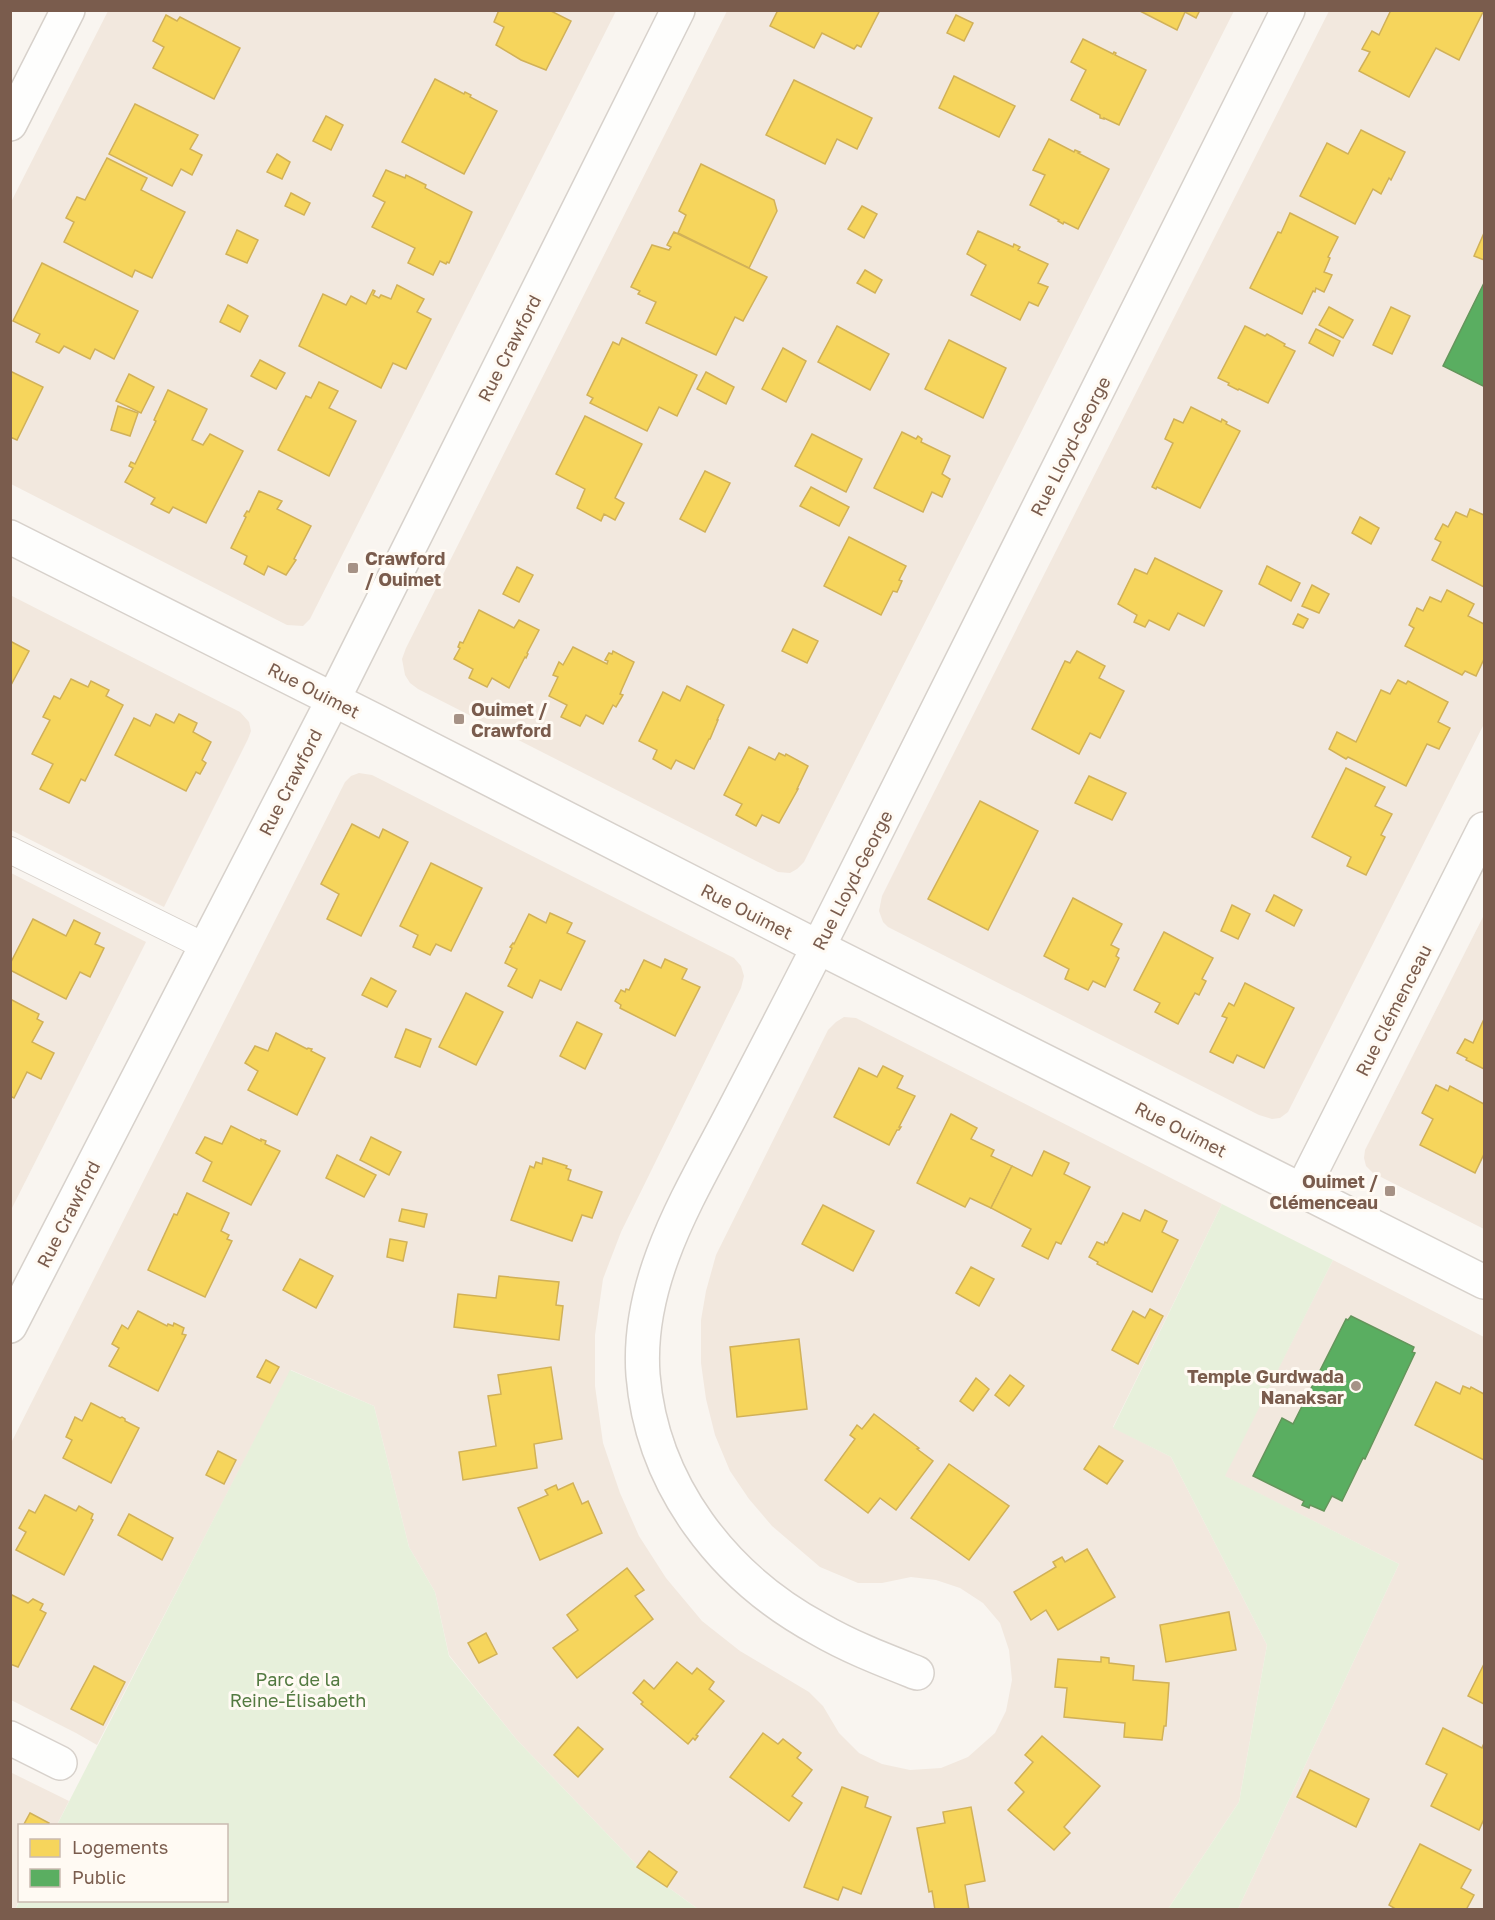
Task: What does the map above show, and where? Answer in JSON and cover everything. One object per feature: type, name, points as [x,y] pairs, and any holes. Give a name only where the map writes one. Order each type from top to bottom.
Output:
[{"type":"street","points":[[10,124],[68,10]]},
{"type":"street","name":"Rue Crawford","points":[[10,1326],[333,700],[678,10]]},
{"type":"street","name":"Rue Lloyd-George","points":[[917,1673],[859,1650],[818,1629],[788,1610],[751,1583],[700,1526],[680,1497],[665,1469],[655,1437],[643,1378],[642,1350],[651,1291],[670,1237],[1288,10]]},
{"type":"street","name":"Rue Ouimet","points":[[10,537],[1485,1282]]},
{"type":"street","name":"Rue Clémenceau","points":[[1302,1191],[1485,829]]},
{"type":"street","points":[[10,1738],[60,1763]]},
{"type":"lane","points":[[10,850],[206,947]]},
{"type":"shaded area","points":[[108,11],[616,11],[310,619],[303,626],[287,625],[11,484],[10,204]]},
{"type":"shaded area","points":[[727,11],[1234,11],[804,862],[790,873],[778,872],[418,689],[405,675],[402,659]]},
{"type":"shaded area","points":[[1329,11],[1484,11],[1484,724],[1288,1112],[1280,1118],[1272,1119],[1259,1115],[888,927],[883,922],[879,911],[882,896],[921,818]]},
{"type":"shaded area","points":[[10,595],[240,712],[249,722],[251,731],[248,739],[164,907],[11,830]]},
{"type":"shaded area","points":[[359,773],[372,775],[734,958],[741,966],[744,976],[741,988],[621,1232],[603,1279],[595,1335],[595,1386],[603,1443],[620,1493],[639,1536],[666,1578],[702,1621],[740,1651],[809,1692],[823,1706],[839,1733],[859,1753],[882,1764],[910,1770],[941,1768],[968,1757],[995,1733],[1006,1711],[1012,1680],[1009,1650],[1000,1623],[983,1603],[960,1588],[936,1580],[911,1577],[882,1583],[858,1583],[820,1567],[772,1526],[749,1499],[730,1471],[715,1435],[706,1399],[701,1363],[701,1320],[716,1255],[828,1030],[844,1017],[856,1018],[1222,1204],[1113,1427],[1171,1457],[1267,1645],[1239,1802],[1168,1909],[698,1909],[636,1864],[517,1740],[449,1655],[435,1592],[409,1547],[374,1406],[291,1370],[97,1745],[11,1700],[10,1445],[345,782],[351,776]]},
{"type":"shaded area","points":[[11,873],[146,942],[11,1210]]},
{"type":"shaded area","points":[[1484,915],[1484,1229],[1373,1173],[1366,1166],[1364,1158],[1365,1150]]},
{"type":"shaded area","points":[[1333,1260],[1484,1337],[1484,1909],[1238,1909],[1399,1564],[1224,1476]]},
{"type":"shaded area","points":[[10,1772],[69,1801],[58,1824],[18,1824],[18,1902],[15,1910],[10,1909]]},
{"type":"green space","points":[[1222,1204],[1333,1260],[1225,1476],[1399,1564],[1238,1909],[1168,1909],[1239,1802],[1267,1645],[1171,1457],[1113,1428]]},
{"type":"green space","name":"Parc de la Reine-Élisabeth","points":[[290,1370],[374,1406],[409,1547],[435,1592],[449,1656],[517,1740],[636,1864],[698,1909],[15,1910],[19,1902],[228,1902],[228,1824],[58,1824]]},
{"type":"building: Logements","points":[[499,10],[549,10],[571,21],[546,70],[521,60],[496,45],[504,27],[494,22]]},
{"type":"building: Logements","points":[[778,10],[880,10],[861,47],[857,45],[854,49],[822,33],[814,48],[770,26]]},
{"type":"building: Logements","points":[[1138,10],[1200,10],[1196,18],[1185,12],[1177,30]]},
{"type":"building: Logements","points":[[1391,10],[1484,10],[1459,60],[1436,48],[1409,97],[1359,71],[1370,52],[1362,49],[1372,31],[1379,35]]},
{"type":"building: Logements","points":[[166,15],[177,21],[180,17],[240,48],[214,99],[153,68],[164,47],[153,41]]},
{"type":"building: Logements","points":[[956,15],[973,23],[964,41],[947,33]]},
{"type":"building: Logements","points":[[1083,39],[1113,54],[1114,52],[1115,55],[1146,70],[1119,125],[1100,118],[1100,115],[1071,100],[1086,70],[1071,62]]},
{"type":"building: Logements","points":[[954,76],[1015,106],[999,137],[939,108]]},
{"type":"building: Logements","points":[[435,79],[464,94],[465,92],[471,95],[470,97],[497,111],[464,174],[402,142]]},
{"type":"building: Logements","points":[[794,80],[872,118],[857,149],[837,139],[825,164],[766,135]]},
{"type":"building: Logements","points":[[135,104],[198,135],[190,149],[202,155],[192,175],[181,169],[172,186],[109,154]]},
{"type":"building: Logements","points":[[326,116],[343,125],[331,150],[313,141]]},
{"type":"building: Logements","points":[[1361,130],[1405,152],[1381,194],[1373,189],[1355,224],[1300,196],[1327,143],[1348,154]]},
{"type":"building: Logements","points":[[1049,139],[1074,152],[1075,150],[1080,152],[1078,153],[1109,169],[1078,229],[1064,222],[1063,224],[1030,205],[1045,175],[1033,170]]},
{"type":"building: Logements","points":[[277,154],[290,162],[282,179],[267,172]]},
{"type":"building: Logements","points":[[107,158],[147,178],[141,190],[185,212],[152,278],[135,270],[132,277],[64,242],[74,222],[66,218],[77,197],[85,200]]},
{"type":"building: Logements","points":[[701,164],[774,200],[777,211],[749,268],[678,233],[686,215],[679,211]]},
{"type":"building: Logements","points":[[386,170],[405,178],[406,175],[426,185],[425,188],[472,212],[449,263],[440,261],[433,275],[408,263],[415,248],[372,227],[385,202],[373,196]]},
{"type":"building: Logements","points":[[291,193],[310,203],[304,215],[285,206]]},
{"type":"building: Logements","points":[[862,206],[877,214],[864,238],[848,229]]},
{"type":"building: Logements","points":[[1290,213],[1338,237],[1328,257],[1330,258],[1324,272],[1332,275],[1324,292],[1316,288],[1315,292],[1313,291],[1302,314],[1250,288]]},
{"type":"building: Logements","points":[[237,230],[258,240],[247,263],[226,254]]},
{"type":"building: Logements","points":[[978,231],[1013,247],[1014,244],[1020,247],[1018,250],[1048,264],[1038,283],[1048,287],[1038,306],[1029,302],[1020,320],[971,295],[986,265],[967,254]]},
{"type":"building: Logements","points":[[674,232],[767,277],[743,321],[735,317],[716,355],[646,323],[656,302],[638,294],[640,291],[631,287],[652,245],[669,250],[671,247],[667,245]]},
{"type":"building: Logements","points":[[1484,233],[1484,260],[1474,256]]},
{"type":"building: Logements","points":[[42,263],[138,311],[114,359],[95,349],[90,359],[64,346],[59,353],[36,342],[40,334],[13,321]]},
{"type":"building: Logements","points":[[865,270],[882,280],[875,293],[857,283]]},
{"type":"building: Logements","points":[[397,285],[424,299],[417,312],[431,319],[406,369],[393,363],[381,388],[299,346],[323,294],[346,305],[351,296],[366,304],[373,290],[375,291],[373,295],[379,298],[381,295],[391,299]]},
{"type":"building: Logements","points":[[228,305],[248,316],[240,332],[220,322]]},
{"type":"building: Logements","points":[[1329,307],[1353,320],[1343,338],[1319,325]]},
{"type":"building: Logements","points":[[1391,307],[1410,316],[1392,354],[1373,345]]},
{"type":"building: Logements","points":[[837,326],[889,354],[870,390],[818,362]]},
{"type":"building: Logements","points":[[1245,326],[1265,336],[1267,334],[1295,351],[1268,403],[1218,378]]},
{"type":"building: Logements","points":[[1316,329],[1340,341],[1333,356],[1309,343]]},
{"type":"building: Logements","points":[[622,338],[697,375],[677,416],[659,407],[647,431],[590,403],[593,398],[587,395],[613,342],[619,345]]},
{"type":"building: Logements","points":[[949,340],[1006,368],[983,418],[925,389]]},
{"type":"building: Logements","points":[[783,348],[806,361],[786,402],[762,389]]},
{"type":"building: Logements","points":[[260,360],[285,373],[276,389],[251,376]]},
{"type":"building: Logements","points":[[10,371],[43,387],[17,440],[10,437]]},
{"type":"building: Logements","points":[[706,372],[734,387],[726,404],[697,389]]},
{"type":"building: Logements","points":[[129,374],[154,387],[141,413],[116,401]]},
{"type":"building: Logements","points":[[319,382],[338,391],[329,408],[356,421],[329,476],[278,450],[306,396],[311,398]]},
{"type":"building: Logements","points":[[168,390],[207,409],[192,440],[203,445],[210,434],[243,451],[206,523],[173,507],[169,513],[151,504],[155,498],[125,482],[133,468],[129,466],[131,462],[135,464]]},
{"type":"building: Logements","points":[[118,406],[138,413],[130,436],[111,430]]},
{"type":"building: Logements","points":[[1191,407],[1221,422],[1222,419],[1227,422],[1226,424],[1240,431],[1200,508],[1157,487],[1156,489],[1152,487],[1173,443],[1165,439],[1174,419],[1183,423]]},
{"type":"building: Logements","points":[[585,416],[642,444],[615,498],[624,503],[615,520],[604,514],[601,521],[577,508],[585,489],[556,474]]},
{"type":"building: Logements","points":[[902,432],[916,439],[918,436],[922,439],[921,442],[950,456],[942,474],[950,479],[942,497],[932,492],[923,512],[874,488]]},
{"type":"building: Logements","points":[[812,434],[862,459],[846,492],[795,466]]},
{"type":"building: Logements","points":[[705,471],[730,483],[705,532],[680,519]]},
{"type":"building: Logements","points":[[811,487],[849,507],[839,526],[800,506]]},
{"type":"building: Logements","points":[[259,491],[282,501],[277,509],[311,526],[294,559],[296,560],[286,575],[268,566],[264,575],[244,564],[247,556],[231,548],[246,517],[244,516],[247,511],[249,512]]},
{"type":"building: Logements","points":[[1470,509],[1484,515],[1484,587],[1432,560],[1441,542],[1435,539],[1443,524],[1448,527],[1456,512],[1467,517]]},
{"type":"building: Logements","points":[[1360,517],[1379,528],[1371,544],[1352,533]]},
{"type":"building: Logements","points":[[849,537],[906,566],[899,580],[902,581],[897,592],[893,591],[881,615],[824,586]]},
{"type":"building: Logements","points":[[1155,558],[1222,591],[1204,626],[1178,613],[1169,630],[1149,620],[1145,627],[1134,622],[1137,615],[1118,604],[1135,569],[1147,574]]},
{"type":"building: Logements","points":[[1267,566],[1300,583],[1291,601],[1259,584]]},
{"type":"building: Logements","points":[[517,567],[533,575],[519,602],[503,594]]},
{"type":"building: Logements","points":[[1312,585],[1329,594],[1319,613],[1302,606]]},
{"type":"building: Logements","points":[[1447,590],[1474,604],[1468,616],[1484,624],[1484,659],[1476,676],[1465,671],[1462,675],[1405,646],[1414,628],[1409,625],[1417,608],[1423,611],[1430,597],[1441,602]]},
{"type":"building: Logements","points":[[479,610],[514,628],[519,620],[539,630],[509,688],[492,678],[487,687],[469,678],[473,669],[454,659],[460,648],[458,647],[460,642],[463,643]]},
{"type":"building: Logements","points":[[1298,614],[1308,619],[1303,628],[1293,624]]},
{"type":"building: Logements","points":[[793,629],[818,641],[807,663],[782,651]]},
{"type":"building: Logements","points":[[10,641],[29,651],[10,687]]},
{"type":"building: Logements","points":[[573,647],[607,664],[608,661],[605,660],[613,651],[634,662],[620,694],[623,695],[616,707],[613,705],[603,724],[586,715],[580,726],[561,717],[567,705],[549,696],[558,677],[553,675],[559,662],[563,665]]},
{"type":"building: Logements","points":[[1077,651],[1105,666],[1099,678],[1124,691],[1100,738],[1090,733],[1079,754],[1032,729],[1065,661],[1070,663]]},
{"type":"building: Logements","points":[[71,679],[88,687],[91,681],[109,690],[106,696],[123,705],[85,781],[81,779],[69,803],[40,789],[53,764],[32,754],[50,720],[43,717],[54,696],[60,699]]},
{"type":"building: Logements","points":[[1398,680],[1406,684],[1408,681],[1448,702],[1438,722],[1450,728],[1439,749],[1427,744],[1406,786],[1329,749],[1337,732],[1356,742],[1381,690],[1390,694]]},
{"type":"building: Logements","points":[[687,686],[724,705],[694,769],[676,760],[671,769],[653,759],[657,750],[639,741],[663,692],[680,701]]},
{"type":"building: Logements","points":[[156,714],[174,723],[179,714],[197,723],[193,732],[211,742],[202,760],[206,763],[200,774],[196,772],[186,791],[115,755],[134,718],[150,726]]},
{"type":"building: Logements","points":[[749,747],[775,760],[779,753],[785,756],[786,754],[808,766],[779,823],[762,815],[756,826],[736,815],[742,804],[724,795]]},
{"type":"building: Logements","points":[[1346,768],[1385,787],[1375,806],[1392,814],[1381,835],[1385,837],[1366,875],[1347,866],[1351,857],[1312,837]]},
{"type":"building: Logements","points":[[1089,776],[1126,793],[1112,820],[1075,803]]},
{"type":"building: Logements","points":[[980,801],[1038,831],[988,930],[928,899]]},
{"type":"building: Logements","points":[[352,824],[379,838],[383,829],[408,842],[361,936],[327,919],[339,894],[321,884]]},
{"type":"building: Logements","points":[[431,863],[482,888],[451,951],[436,944],[430,955],[413,947],[418,935],[400,926]]},
{"type":"building: Logements","points":[[1274,895],[1302,910],[1294,926],[1266,911]]},
{"type":"building: Logements","points":[[1073,898],[1122,924],[1111,945],[1119,949],[1116,956],[1119,958],[1105,987],[1093,981],[1088,990],[1065,979],[1069,969],[1044,956]]},
{"type":"building: Logements","points":[[1232,905],[1250,914],[1238,939],[1221,931]]},
{"type":"building: Logements","points":[[550,913],[572,923],[567,933],[585,941],[561,990],[540,980],[532,998],[508,986],[517,969],[505,963],[512,948],[510,947],[514,944],[529,914],[546,923]]},
{"type":"building: Logements","points":[[33,919],[66,936],[74,920],[100,933],[95,944],[104,948],[90,977],[80,972],[66,999],[10,970],[10,964]]},
{"type":"building: Logements","points":[[1164,932],[1213,958],[1202,979],[1206,981],[1199,995],[1195,993],[1178,1024],[1155,1012],[1160,1003],[1134,990]]},
{"type":"building: Logements","points":[[665,959],[687,969],[682,979],[700,987],[675,1036],[620,1008],[621,1005],[615,1001],[621,990],[625,992],[626,989],[629,990],[644,960],[661,968]]},
{"type":"building: Logements","points":[[371,978],[396,991],[387,1007],[362,995]]},
{"type":"building: Logements","points":[[1245,983],[1294,1008],[1264,1068],[1237,1055],[1233,1063],[1210,1052],[1227,1018],[1222,1016],[1229,1003],[1234,1006]]},
{"type":"building: Logements","points":[[466,993],[503,1012],[476,1065],[439,1047]]},
{"type":"building: Logements","points":[[10,999],[39,1014],[37,1019],[43,1022],[32,1042],[54,1053],[41,1079],[27,1072],[14,1098],[10,1096]]},
{"type":"building: Logements","points":[[1484,1019],[1484,1069],[1457,1053],[1465,1039],[1473,1043]]},
{"type":"building: Logements","points":[[577,1022],[602,1034],[585,1069],[560,1056]]},
{"type":"building: Logements","points":[[406,1029],[431,1039],[420,1067],[395,1057]]},
{"type":"building: Logements","points":[[276,1033],[307,1049],[312,1049],[311,1051],[325,1058],[297,1115],[248,1090],[258,1071],[245,1063],[255,1046],[268,1051]]},
{"type":"building: Logements","points":[[883,1066],[903,1076],[897,1088],[915,1096],[899,1127],[901,1127],[889,1145],[834,1117],[859,1068],[877,1077]]},
{"type":"building: Logements","points":[[1436,1085],[1448,1091],[1450,1086],[1484,1104],[1484,1154],[1475,1173],[1420,1145],[1433,1119],[1422,1113]]},
{"type":"building: Logements","points":[[951,1114],[977,1128],[971,1139],[994,1150],[991,1156],[1012,1166],[991,1208],[970,1198],[965,1207],[917,1183]]},
{"type":"building: Logements","points":[[231,1126],[261,1141],[261,1139],[266,1141],[265,1144],[280,1151],[251,1205],[203,1181],[212,1162],[196,1153],[205,1137],[222,1144]]},
{"type":"building: Logements","points":[[371,1137],[401,1152],[389,1175],[360,1160]]},
{"type":"building: Logements","points":[[1044,1151],[1069,1163],[1064,1174],[1090,1187],[1061,1244],[1056,1242],[1048,1259],[1022,1246],[1031,1229],[991,1208],[1012,1166],[1032,1176]]},
{"type":"building: Logements","points":[[337,1155],[376,1175],[364,1197],[326,1178]]},
{"type":"building: Logements","points":[[543,1158],[567,1166],[566,1168],[571,1170],[568,1180],[602,1192],[592,1218],[582,1215],[572,1241],[511,1220],[530,1166],[534,1168],[536,1162],[542,1164]]},
{"type":"building: Logements","points":[[187,1193],[229,1213],[221,1231],[229,1235],[227,1239],[232,1241],[205,1297],[148,1270],[174,1214],[177,1215]]},
{"type":"building: Logements","points":[[823,1205],[874,1231],[853,1271],[802,1244]]},
{"type":"building: Logements","points":[[402,1209],[427,1214],[424,1227],[399,1221]]},
{"type":"building: Logements","points":[[1145,1210],[1167,1221],[1162,1232],[1178,1240],[1152,1292],[1097,1264],[1098,1262],[1089,1257],[1097,1242],[1104,1245],[1105,1242],[1107,1243],[1123,1213],[1140,1221]]},
{"type":"building: Logements","points":[[390,1239],[407,1242],[403,1261],[387,1257]]},
{"type":"building: Logements","points":[[300,1259],[333,1276],[316,1308],[283,1290]]},
{"type":"building: Logements","points":[[971,1267],[994,1279],[979,1306],[956,1293]]},
{"type":"building: Logements","points":[[499,1276],[559,1282],[556,1305],[563,1306],[559,1340],[454,1327],[458,1294],[496,1298]]},
{"type":"building: Logements","points":[[1150,1309],[1163,1316],[1138,1364],[1112,1350],[1133,1311],[1145,1318]]},
{"type":"building: Logements","points":[[138,1311],[167,1326],[168,1324],[173,1326],[174,1323],[184,1328],[182,1334],[186,1335],[158,1391],[109,1366],[119,1348],[112,1344],[122,1325],[128,1329]]},
{"type":"building: Logements","points":[[799,1339],[807,1409],[737,1417],[730,1347]]},
{"type":"building: Logements","points":[[266,1360],[279,1367],[270,1383],[257,1377]]},
{"type":"building: Logements","points":[[551,1367],[562,1439],[534,1444],[537,1468],[463,1480],[459,1452],[496,1446],[488,1396],[501,1394],[498,1375]]},
{"type":"building: Logements","points":[[1010,1375],[1024,1386],[1009,1406],[995,1395]]},
{"type":"building: Logements","points":[[976,1378],[989,1389],[973,1411],[960,1401]]},
{"type":"building: Logements","points":[[1436,1382],[1460,1394],[1463,1386],[1470,1389],[1471,1387],[1484,1394],[1484,1460],[1415,1425]]},
{"type":"building: Logements","points":[[91,1403],[122,1417],[139,1428],[111,1483],[63,1458],[72,1440],[66,1437],[75,1417],[82,1421]]},
{"type":"building: Logements","points":[[874,1414],[933,1461],[896,1510],[880,1498],[868,1513],[825,1480],[855,1439],[850,1435],[857,1425],[862,1429]]},
{"type":"building: Logements","points":[[1099,1446],[1123,1461],[1107,1484],[1084,1469]]},
{"type":"building: Logements","points":[[218,1451],[236,1460],[224,1484],[206,1475]]},
{"type":"building: Logements","points":[[949,1464],[1009,1506],[969,1560],[911,1518]]},
{"type":"building: Logements","points":[[573,1483],[582,1504],[588,1501],[602,1533],[540,1560],[518,1508],[548,1495],[545,1490],[556,1485],[558,1490]]},
{"type":"building: Logements","points":[[45,1495],[76,1511],[79,1506],[93,1514],[91,1519],[93,1520],[64,1575],[16,1550],[26,1532],[19,1528],[29,1510],[35,1513]]},
{"type":"building: Logements","points":[[129,1514],[173,1538],[162,1560],[118,1535]]},
{"type":"building: Logements","points":[[1087,1549],[1115,1597],[1058,1630],[1046,1610],[1031,1620],[1014,1592],[1056,1567],[1053,1562],[1062,1557],[1065,1562]]},
{"type":"building: Logements","points":[[627,1568],[644,1590],[635,1596],[653,1619],[577,1678],[553,1648],[578,1630],[567,1615]]},
{"type":"building: Logements","points":[[10,1594],[28,1603],[33,1599],[43,1604],[40,1610],[46,1613],[18,1667],[10,1664]]},
{"type":"building: Logements","points":[[1229,1612],[1236,1650],[1166,1662],[1160,1625]]},
{"type":"building: Logements","points":[[486,1633],[497,1654],[479,1663],[468,1643]]},
{"type":"building: Logements","points":[[1101,1657],[1109,1658],[1109,1663],[1134,1666],[1133,1680],[1169,1683],[1166,1726],[1164,1726],[1162,1740],[1124,1737],[1125,1723],[1064,1717],[1067,1688],[1055,1687],[1058,1659],[1101,1662]]},
{"type":"building: Logements","points":[[677,1662],[692,1674],[697,1668],[714,1682],[709,1689],[724,1701],[696,1735],[698,1736],[695,1740],[693,1738],[688,1744],[641,1704],[643,1702],[633,1693],[644,1680],[654,1689]]},
{"type":"building: Logements","points":[[1484,1664],[1484,1704],[1468,1696]]},
{"type":"building: Logements","points":[[94,1666],[125,1682],[103,1725],[71,1709]]},
{"type":"building: Logements","points":[[578,1727],[603,1749],[578,1777],[554,1755]]},
{"type":"building: Logements","points":[[1443,1728],[1482,1748],[1484,1743],[1484,1819],[1479,1830],[1431,1806],[1447,1774],[1426,1764]]},
{"type":"building: Logements","points":[[763,1733],[778,1744],[783,1739],[801,1753],[797,1758],[812,1770],[792,1796],[802,1803],[789,1821],[730,1777]]},
{"type":"building: Logements","points":[[1042,1736],[1100,1786],[1064,1827],[1070,1833],[1054,1850],[1008,1810],[1024,1792],[1015,1783],[1033,1762],[1025,1755]]},
{"type":"building: Logements","points":[[1310,1770],[1369,1799],[1356,1827],[1297,1797]]},
{"type":"building: Logements","points":[[842,1787],[868,1797],[865,1807],[891,1817],[861,1894],[843,1887],[838,1900],[804,1887]]},
{"type":"building: Logements","points":[[971,1807],[985,1881],[965,1885],[969,1910],[935,1910],[932,1891],[929,1892],[917,1828],[945,1823],[943,1812]]},
{"type":"building: Logements","points":[[30,1813],[49,1823],[48,1824],[24,1824]]},
{"type":"building: Logements","points":[[1420,1844],[1471,1870],[1461,1888],[1474,1895],[1466,1910],[1397,1910],[1389,1905]]},
{"type":"building: Logements","points":[[649,1851],[677,1872],[667,1887],[637,1867]]},
{"type":"building: Public","points":[[1484,283],[1484,383],[1483,386],[1443,366]]},
{"type":"building: Public","name":"Temple Gurdwada Nanaksar","points":[[1351,1316],[1414,1347],[1412,1352],[1415,1353],[1365,1459],[1363,1458],[1342,1501],[1332,1496],[1324,1511],[1310,1505],[1309,1508],[1302,1505],[1304,1501],[1253,1476],[1282,1418],[1293,1424],[1346,1319],[1348,1320]]},
{"type":"place","name":"Crawford / Ouimet","points":[[353,568]]},
{"type":"place","name":"Ouimet / Crawford","points":[[459,719]]},
{"type":"place","name":"Ouimet / Clémenceau","points":[[1390,1191]]},
{"type":"place","name":"Temple Gurdwada Nanaksar","points":[[1356,1386]]}]
